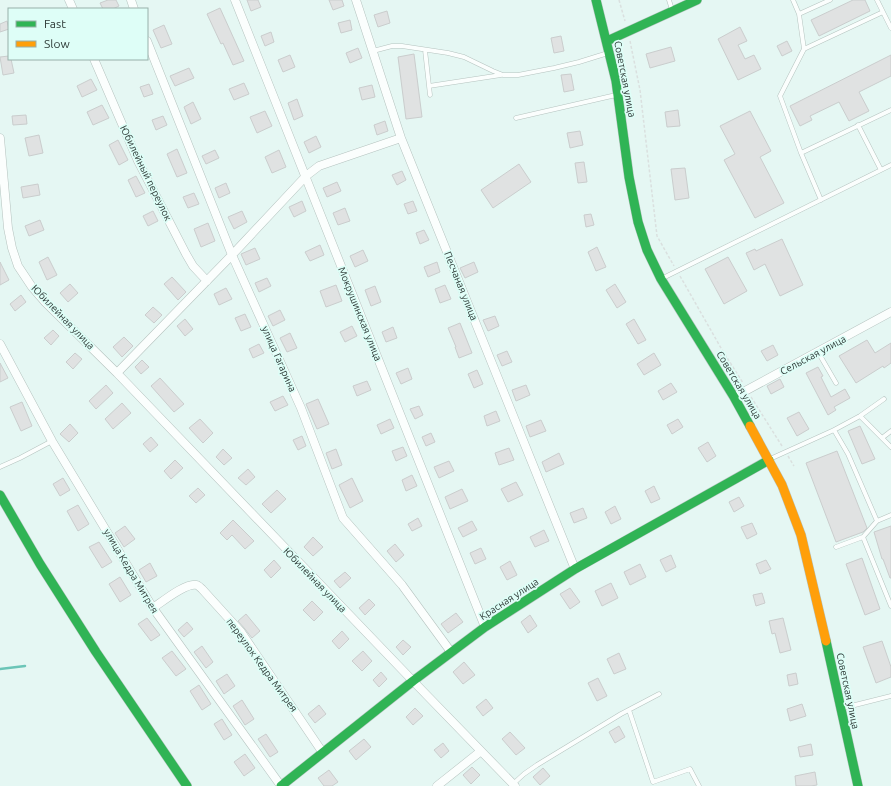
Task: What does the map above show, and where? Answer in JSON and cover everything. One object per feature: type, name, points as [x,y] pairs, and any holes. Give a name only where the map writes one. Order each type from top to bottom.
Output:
[{"type":"main road","name":"Советская улица","points":[[596,0],[616,81],[629,177],[638,222],[647,250],[661,279],[734,397],[782,485],[801,535],[858,786]]},
{"type":"main road","points":[[607,42],[697,0]]},
{"type":"main road","name":"Красная улица","points":[[281,786],[485,627],[575,569],[769,460]]},
{"type":"main road","points":[[0,495],[40,564],[96,652],[187,786]]},
{"type":"street","name":"Мокрушинская улица","points":[[235,0],[485,627]]},
{"type":"street","name":"Песчаная улица","points":[[356,0],[402,138],[575,569]]},
{"type":"street","name":"улица Гагарина","points":[[148,44],[232,255],[301,408],[343,518],[402,585],[451,652]]},
{"type":"street","name":"Юбилейный переулок","points":[[94,60],[138,161],[186,254],[193,266],[207,281]]},
{"type":"street","name":"Юбилейная улица","points":[[0,138],[8,228],[12,248],[18,266],[32,287],[45,302],[117,373],[413,682],[514,785]]},
{"type":"street","points":[[117,373],[232,255],[306,176],[319,166],[402,138]]},
{"type":"street","name":"Сельская улица","points":[[734,397],[891,312]]},
{"type":"street","name":"улица Кедра Митрея","points":[[0,344],[52,441],[154,608],[281,786]]},
{"type":"street","name":"переулок Кедра Митрея","points":[[154,608],[189,585],[196,585],[202,589],[241,632],[323,753]]},
{"type":"street","points":[[437,786],[481,751]]},
{"type":"lane","points":[[669,0],[672,11]]},
{"type":"lane","points":[[793,0],[799,14],[804,49],[780,96],[801,153],[821,200]]},
{"type":"lane","points":[[799,14],[830,0]]},
{"type":"lane","points":[[877,0],[891,28]]},
{"type":"lane","points":[[804,49],[883,12]]},
{"type":"lane","points":[[373,51],[392,46],[402,46],[448,52],[464,57],[503,75]]},
{"type":"lane","points":[[425,50],[430,95]]},
{"type":"lane","points":[[429,86],[503,75],[518,75],[579,62],[609,53]]},
{"type":"lane","points":[[516,118],[618,94]]},
{"type":"lane","points":[[801,153],[891,110]]},
{"type":"lane","points":[[858,125],[881,170]]},
{"type":"lane","points":[[661,279],[891,166]]},
{"type":"lane","points":[[818,352],[836,383]]},
{"type":"lane","points":[[769,460],[834,430],[860,416],[884,399]]},
{"type":"lane","points":[[860,416],[891,446]]},
{"type":"lane","points":[[834,430],[848,454],[877,521]]},
{"type":"lane","points":[[882,438],[891,431]]},
{"type":"lane","points":[[0,467],[52,441]]},
{"type":"lane","points":[[836,547],[863,537],[877,521],[891,515]]},
{"type":"lane","points":[[863,537],[891,606]]},
{"type":"lane","points":[[514,785],[524,774],[537,765],[629,710],[659,694]]},
{"type":"lane","points":[[840,708],[891,696]]},
{"type":"lane","points":[[629,710],[653,782],[690,768],[699,786]]},
{"type":"path","points":[[620,0],[640,90],[656,236],[721,348],[794,466]]},
{"type":"building","points":[[108,0],[116,0],[119,6],[115,8],[102,8],[100,3]]},
{"type":"building","points":[[247,0],[258,0],[261,7],[251,11]]},
{"type":"building","points":[[329,0],[342,0],[344,6],[333,10]]},
{"type":"building","points":[[853,0],[865,0],[870,11],[819,36],[811,20]]},
{"type":"building","points":[[220,8],[244,61],[233,65],[207,14]]},
{"type":"building","points":[[387,11],[390,23],[378,27],[374,15]]},
{"type":"building","points":[[350,20],[352,30],[341,33],[338,23]]},
{"type":"building","points":[[7,21],[8,29],[0,32],[0,24]]},
{"type":"building","points":[[164,25],[172,44],[161,48],[153,30]]},
{"type":"building","points":[[740,27],[747,41],[738,45],[745,59],[754,55],[761,69],[738,80],[718,39]]},
{"type":"building","points":[[271,32],[274,42],[265,46],[261,36]]},
{"type":"building","points":[[561,36],[564,51],[554,53],[551,38]]},
{"type":"building","points":[[787,41],[792,51],[782,56],[777,46]]},
{"type":"building","points":[[671,47],[675,61],[650,68],[646,54]]},
{"type":"building","points":[[358,48],[362,58],[350,63],[346,53]]},
{"type":"building","points":[[414,54],[422,117],[406,119],[398,57]]},
{"type":"building","points":[[290,55],[295,67],[283,72],[278,60]]},
{"type":"building","points":[[891,55],[891,76],[859,92],[869,111],[849,121],[839,102],[810,116],[812,120],[800,126],[790,106]]},
{"type":"building","points":[[8,56],[8,60],[11,60],[14,73],[3,75],[0,57]]},
{"type":"building","points":[[189,68],[194,78],[175,86],[170,76]]},
{"type":"building","points":[[571,74],[574,90],[564,92],[561,75]]},
{"type":"building","points":[[91,79],[97,90],[82,97],[77,86]]},
{"type":"building","points":[[244,83],[249,94],[234,100],[229,89]]},
{"type":"building","points":[[149,84],[153,94],[144,97],[140,87]]},
{"type":"building","points":[[372,85],[375,97],[362,100],[359,88]]},
{"type":"building","points":[[297,99],[303,116],[294,120],[288,103]]},
{"type":"building","points":[[193,102],[201,119],[191,124],[184,107]]},
{"type":"building","points":[[102,105],[109,118],[93,125],[87,112]]},
{"type":"building","points":[[678,110],[680,126],[667,127],[665,112]]},
{"type":"building","points":[[265,111],[272,126],[257,133],[250,117]]},
{"type":"building","points":[[750,111],[771,151],[760,157],[784,203],[755,218],[724,160],[735,154],[720,126]]},
{"type":"building","points":[[26,115],[27,124],[13,125],[12,116]]},
{"type":"building","points":[[163,116],[167,125],[156,130],[152,120]]},
{"type":"building","points":[[385,121],[388,131],[377,135],[374,125]]},
{"type":"building","points":[[580,131],[583,145],[570,148],[567,133]]},
{"type":"building","points":[[39,135],[43,153],[29,156],[25,138]]},
{"type":"building","points":[[316,136],[321,147],[309,153],[304,142]]},
{"type":"building","points":[[118,140],[128,160],[119,165],[109,145]]},
{"type":"building","points":[[177,149],[187,173],[177,177],[167,154]]},
{"type":"building","points":[[215,150],[219,158],[206,164],[202,156]]},
{"type":"building","points":[[279,150],[286,167],[272,173],[265,157]]},
{"type":"building","points":[[584,162],[587,182],[578,183],[575,163]]},
{"type":"building","points":[[519,164],[531,182],[493,208],[481,190]]},
{"type":"building","points":[[685,168],[689,198],[675,200],[671,169]]},
{"type":"building","points":[[402,171],[406,180],[397,185],[392,175]]},
{"type":"building","points":[[136,176],[145,193],[136,197],[128,180]]},
{"type":"building","points":[[337,182],[341,191],[327,197],[323,188]]},
{"type":"building","points":[[226,183],[230,193],[219,198],[215,188]]},
{"type":"building","points":[[38,184],[40,195],[23,198],[21,187]]},
{"type":"building","points":[[194,193],[199,204],[188,208],[183,197]]},
{"type":"building","points":[[302,201],[306,211],[294,217],[289,207]]},
{"type":"building","points":[[413,201],[417,211],[408,214],[404,204]]},
{"type":"building","points":[[345,208],[350,221],[338,225],[333,213]]},
{"type":"building","points":[[153,211],[158,221],[148,226],[143,216]]},
{"type":"building","points":[[242,211],[247,222],[234,229],[228,217]]},
{"type":"building","points":[[591,214],[594,225],[586,227],[584,215]]},
{"type":"building","points":[[40,220],[44,230],[29,236],[25,226]]},
{"type":"building","points":[[208,223],[215,241],[201,247],[194,229]]},
{"type":"building","points":[[424,230],[429,240],[420,244],[416,233]]},
{"type":"building","points":[[782,239],[803,285],[780,296],[765,264],[754,270],[746,253],[755,249],[756,251]]},
{"type":"building","points":[[320,245],[324,255],[310,261],[305,252]]},
{"type":"building","points":[[597,247],[606,267],[596,271],[588,252]]},
{"type":"building","points":[[255,248],[260,259],[246,265],[241,254]]},
{"type":"building","points":[[363,250],[368,261],[355,267],[350,256]]},
{"type":"building","points":[[48,257],[57,275],[47,280],[39,262]]},
{"type":"building","points":[[728,257],[747,291],[724,304],[705,269]]},
{"type":"building","points":[[0,262],[9,280],[0,285]]},
{"type":"building","points":[[437,262],[440,272],[428,277],[424,267]]},
{"type":"building","points":[[474,262],[478,272],[465,278],[460,268]]},
{"type":"building","points":[[172,277],[186,292],[178,300],[164,284]]},
{"type":"building","points":[[267,278],[271,286],[259,292],[255,283]]},
{"type":"building","points":[[70,284],[78,293],[68,302],[60,293]]},
{"type":"building","points":[[615,284],[626,302],[617,308],[606,290]]},
{"type":"building","points":[[336,285],[342,301],[326,307],[320,291]]},
{"type":"building","points":[[445,285],[451,299],[440,303],[435,289]]},
{"type":"building","points":[[375,286],[381,302],[371,306],[365,290]]},
{"type":"building","points":[[226,288],[232,299],[219,305],[214,294]]},
{"type":"building","points":[[21,295],[26,302],[15,311],[10,304]]},
{"type":"building","points":[[153,307],[162,315],[154,323],[145,315]]},
{"type":"building","points":[[280,310],[285,320],[273,326],[268,316]]},
{"type":"building","points":[[245,314],[251,327],[241,331],[235,318]]},
{"type":"building","points":[[495,316],[499,326],[488,331],[483,320]]},
{"type":"building","points":[[185,319],[193,329],[185,336],[177,326]]},
{"type":"building","points":[[634,319],[646,340],[638,344],[626,324]]},
{"type":"building","points":[[460,323],[472,353],[459,358],[448,328]]},
{"type":"building","points":[[352,326],[357,336],[345,342],[340,332]]},
{"type":"building","points":[[393,327],[397,338],[386,342],[382,332]]},
{"type":"building","points":[[53,330],[59,336],[51,345],[44,338]]},
{"type":"building","points":[[290,333],[297,348],[287,352],[280,338]]},
{"type":"building","points":[[124,337],[133,346],[122,357],[113,347]]},
{"type":"building","points":[[867,340],[875,353],[891,343],[891,363],[884,368],[883,366],[856,383],[839,356]]},
{"type":"building","points":[[259,344],[264,353],[253,358],[249,349]]},
{"type":"building","points":[[773,345],[778,355],[767,361],[761,351]]},
{"type":"building","points":[[507,351],[512,362],[502,366],[497,355]]},
{"type":"building","points":[[723,352],[731,366],[726,369],[717,355]]},
{"type":"building","points":[[75,353],[82,359],[73,369],[66,362]]},
{"type":"building","points":[[654,353],[661,365],[644,375],[637,364]]},
{"type":"building","points":[[142,360],[149,367],[141,374],[135,367]]},
{"type":"building","points":[[0,363],[8,378],[0,382]]},
{"type":"building","points":[[818,367],[823,376],[821,377],[831,397],[845,389],[850,398],[834,407],[836,410],[828,415],[806,373]]},
{"type":"building","points":[[408,368],[412,379],[401,384],[396,373]]},
{"type":"building","points":[[477,370],[483,384],[474,388],[468,374]]},
{"type":"building","points":[[160,378],[184,404],[174,412],[151,386]]},
{"type":"building","points":[[780,379],[784,387],[771,394],[767,386]]},
{"type":"building","points":[[367,381],[371,390],[357,396],[353,386]]},
{"type":"building","points":[[671,383],[677,392],[663,400],[658,391]]},
{"type":"building","points":[[106,385],[113,393],[96,409],[89,401]]},
{"type":"building","points":[[526,385],[530,395],[516,401],[512,390]]},
{"type":"building","points":[[283,396],[288,405],[275,411],[270,402]]},
{"type":"building","points":[[318,399],[329,424],[317,429],[306,404]]},
{"type":"building","points":[[22,402],[32,426],[21,431],[10,407]]},
{"type":"building","points":[[122,403],[131,413],[113,429],[105,419]]},
{"type":"building","points":[[419,406],[423,415],[415,419],[410,409]]},
{"type":"building","points":[[496,411],[500,421],[487,426],[484,416]]},
{"type":"building","points":[[799,412],[809,429],[797,436],[787,418]]},
{"type":"building","points":[[200,419],[213,433],[203,443],[189,428]]},
{"type":"building","points":[[390,419],[394,428],[381,434],[377,425]]},
{"type":"building","points":[[678,419],[683,427],[672,434],[667,425]]},
{"type":"building","points":[[541,420],[546,431],[530,437],[526,426]]},
{"type":"building","points":[[70,424],[78,433],[69,442],[60,434]]},
{"type":"building","points":[[860,426],[875,459],[862,464],[848,431]]},
{"type":"building","points":[[431,433],[435,442],[426,446],[422,437]]},
{"type":"building","points":[[302,436],[306,446],[298,450],[293,440]]},
{"type":"building","points":[[151,437],[158,445],[150,452],[143,444]]},
{"type":"building","points":[[708,442],[716,456],[707,462],[698,448]]},
{"type":"building","points":[[403,447],[407,456],[396,461],[392,451]]},
{"type":"building","points":[[509,448],[514,460],[499,465],[495,453]]},
{"type":"building","points":[[223,449],[232,458],[224,465],[216,457]]},
{"type":"building","points":[[336,449],[342,465],[332,469],[326,453]]},
{"type":"building","points":[[837,451],[867,528],[863,532],[836,542],[806,463]]},
{"type":"building","points":[[559,453],[564,464],[546,472],[542,462]]},
{"type":"building","points":[[175,460],[183,468],[171,479],[164,471]]},
{"type":"building","points":[[449,461],[454,471],[439,478],[434,467]]},
{"type":"building","points":[[248,469],[255,477],[246,485],[238,478]]},
{"type":"building","points":[[412,475],[417,486],[406,491],[402,480]]},
{"type":"building","points":[[63,478],[70,490],[60,496],[53,484]]},
{"type":"building","points":[[352,478],[363,501],[350,508],[339,485]]},
{"type":"building","points":[[516,482],[523,495],[508,502],[501,489]]},
{"type":"building","points":[[654,486],[660,499],[651,503],[645,491]]},
{"type":"building","points":[[198,488],[205,495],[196,503],[189,496]]},
{"type":"building","points":[[462,489],[468,501],[450,509],[445,497]]},
{"type":"building","points":[[277,490],[286,499],[271,513],[262,504]]},
{"type":"building","points":[[739,497],[744,506],[734,512],[729,502]]},
{"type":"building","points":[[78,505],[89,524],[78,531],[67,511]]},
{"type":"building","points":[[615,506],[621,519],[611,524],[605,512]]},
{"type":"building","points":[[583,508],[587,518],[574,523],[570,513]]},
{"type":"building","points":[[418,518],[422,526],[412,531],[408,524]]},
{"type":"building","points":[[233,520],[254,541],[245,549],[232,535],[227,540],[220,533]]},
{"type":"building","points":[[472,521],[477,530],[463,537],[458,528]]},
{"type":"building","points":[[752,523],[757,534],[747,539],[741,527]]},
{"type":"building","points":[[125,526],[135,539],[124,547],[115,533]]},
{"type":"building","points":[[891,526],[890,578],[882,559],[874,532]]},
{"type":"building","points":[[544,530],[549,541],[535,547],[530,537]]},
{"type":"building","points":[[313,537],[323,547],[313,556],[304,547]]},
{"type":"building","points":[[99,542],[112,562],[102,568],[89,547]]},
{"type":"building","points":[[395,544],[404,555],[396,562],[387,551]]},
{"type":"building","points":[[481,548],[486,559],[475,564],[470,553]]},
{"type":"building","points":[[671,555],[676,567],[666,572],[660,560]]},
{"type":"building","points":[[862,558],[880,609],[865,615],[846,564]]},
{"type":"building","points":[[274,560],[281,568],[271,578],[264,570]]},
{"type":"building","points":[[766,560],[771,569],[760,574],[756,564]]},
{"type":"building","points":[[510,561],[517,575],[507,580],[500,567]]},
{"type":"building","points":[[150,563],[157,576],[146,582],[139,570]]},
{"type":"building","points":[[640,564],[646,577],[630,585],[624,572]]},
{"type":"building","points":[[345,572],[351,578],[340,588],[334,581]]},
{"type":"building","points":[[120,577],[131,595],[120,602],[109,584]]},
{"type":"building","points":[[611,583],[618,598],[602,606],[595,591]]},
{"type":"building","points":[[570,588],[580,602],[570,609],[560,594]]},
{"type":"building","points":[[762,593],[765,603],[756,606],[753,595]]},
{"type":"building","points":[[369,599],[375,605],[365,615],[359,608]]},
{"type":"building","points":[[312,601],[323,612],[314,621],[303,610]]},
{"type":"building","points":[[456,613],[463,622],[448,633],[441,624]]},
{"type":"building","points":[[246,614],[260,631],[252,638],[238,621]]},
{"type":"building","points":[[530,615],[537,626],[528,633],[521,622]]},
{"type":"building","points":[[147,618],[160,635],[151,641],[138,624]]},
{"type":"building","points":[[783,618],[791,650],[780,653],[775,633],[772,634],[769,621]]},
{"type":"building","points":[[187,622],[193,629],[184,637],[178,630]]},
{"type":"building","points":[[342,631],[349,639],[339,649],[332,641]]},
{"type":"building","points":[[403,640],[411,647],[403,655],[396,647]]},
{"type":"building","points":[[882,641],[891,667],[891,677],[876,683],[863,647]]},
{"type":"building","points":[[202,646],[213,662],[206,668],[194,652]]},
{"type":"building","points":[[172,651],[186,669],[176,676],[162,658]]},
{"type":"building","points":[[363,651],[372,661],[362,671],[352,661]]},
{"type":"building","points":[[619,653],[626,669],[614,674],[607,659]]},
{"type":"building","points":[[464,662],[475,675],[463,684],[453,672]]},
{"type":"building","points":[[381,672],[387,679],[379,687],[373,680]]},
{"type":"building","points":[[796,673],[798,684],[789,686],[787,675]]},
{"type":"building","points":[[227,674],[235,686],[224,694],[216,681]]},
{"type":"building","points":[[598,678],[607,696],[597,701],[588,683]]},
{"type":"building","points":[[199,685],[211,704],[202,710],[190,691]]},
{"type":"building","points":[[486,699],[493,708],[483,716],[476,707]]},
{"type":"building","points":[[242,700],[254,719],[245,725],[233,706]]},
{"type":"building","points":[[802,704],[806,716],[790,721],[787,709]]},
{"type":"building","points":[[319,705],[326,714],[315,723],[308,714]]},
{"type":"building","points":[[415,708],[423,716],[413,725],[406,717]]},
{"type":"building","points":[[222,719],[232,735],[224,740],[214,724]]},
{"type":"building","points":[[619,726],[625,737],[615,743],[609,732]]},
{"type":"building","points":[[510,732],[525,748],[516,755],[502,739]]},
{"type":"building","points":[[266,734],[278,752],[270,757],[258,739]]},
{"type":"building","points":[[364,739],[371,747],[356,760],[349,751]]},
{"type":"building","points":[[443,743],[449,751],[441,758],[434,750]]},
{"type":"building","points":[[811,744],[813,755],[800,757],[798,747]]},
{"type":"building","points":[[245,754],[255,768],[244,776],[234,762]]},
{"type":"building","points":[[472,767],[480,775],[471,784],[463,775]]},
{"type":"building","points":[[543,768],[550,776],[540,785],[533,777]]},
{"type":"building","points":[[329,770],[338,782],[332,786],[324,786],[318,778]]},
{"type":"building","points":[[815,772],[817,785],[796,786],[795,776]]},
{"type":"waterway","points":[[0,669],[25,666]]},
{"type":"traffic: fast","points":[[596,0],[616,81],[629,177],[638,222],[647,250],[661,279],[734,397],[750,426]]},
{"type":"traffic: fast","points":[[607,41],[697,0]]},
{"type":"traffic: fast","points":[[281,786],[413,681],[485,627],[575,569],[769,460]]},
{"type":"traffic: fast","points":[[0,495],[40,564],[96,652],[187,786]]},
{"type":"traffic: fast","points":[[826,641],[858,786]]},
{"type":"traffic: slow","points":[[750,426],[782,485],[801,535],[826,641]]}]
